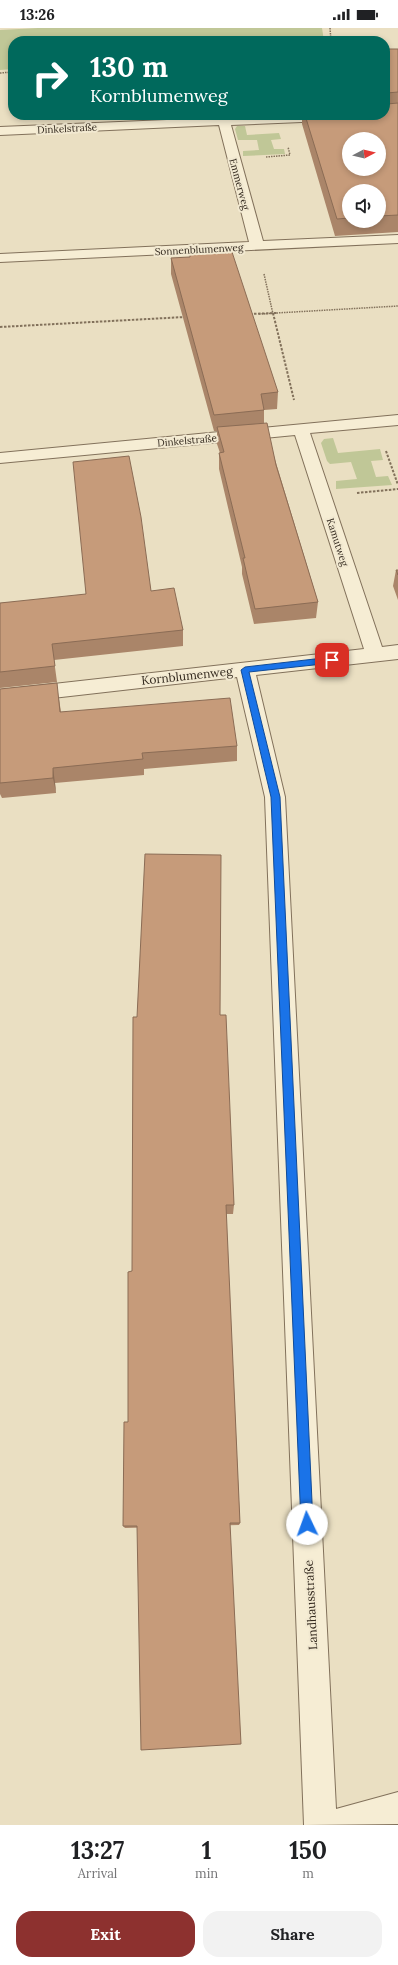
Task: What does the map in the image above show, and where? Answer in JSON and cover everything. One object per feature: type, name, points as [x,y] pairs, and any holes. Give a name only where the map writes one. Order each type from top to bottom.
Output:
[{"type":"street","name":"Dinkelstraße","points":[[0,132],[224,120]]},
{"type":"street","name":"Emmerweg","points":[[224,120],[257,246]]},
{"type":"street","name":"Sonnenblumenweg","points":[[0,258],[398,239]]},
{"type":"street","name":"Dinkelstraße","points":[[0,458],[398,420]]},
{"type":"street","name":"Kamutweg","points":[[301,429],[375,655]]},
{"type":"street","name":"Kornblumenweg","points":[[0,697],[398,652]]},
{"type":"street","name":"Landhausstraße","points":[[245,670],[275,797],[320,1825]]},
{"type":"street","points":[[338,1825],[398,1808]]},
{"type":"path","points":[[257,246],[301,429]]},
{"type":"path","points":[[250,314],[398,306]]},
{"type":"path","points":[[0,327],[187,317]]},
{"type":"path","points":[[376,422],[398,484]]},
{"type":"path","points":[[323,496],[398,489]]},
{"type":"green space","points":[[38,28],[322,28],[323,36],[8,36],[8,69],[0,70],[0,30]]},
{"type":"green space","points":[[237,126],[245,126],[247,135],[279,133],[281,139],[271,140],[274,149],[284,149],[285,154],[243,156],[243,151],[259,150],[257,140],[238,140],[235,129]]},
{"type":"green space","points":[[333,438],[338,453],[380,449],[383,460],[371,461],[376,477],[388,476],[392,485],[336,489],[336,481],[357,479],[351,462],[330,464],[327,461],[321,443],[324,439]]},
{"type":"building","points":[[390,49],[398,49],[398,92],[390,93]]},
{"type":"building","points":[[398,103],[398,215],[386,216],[386,184],[342,184],[342,219],[337,219],[307,120],[390,120],[390,104]]},
{"type":"building","points":[[232,252],[278,392],[261,394],[264,410],[214,415],[171,258],[190,257],[190,254]]},
{"type":"building","points":[[267,423],[276,465],[318,602],[255,609],[243,558],[245,558],[219,453],[224,452],[217,427]]},
{"type":"building","points":[[129,456],[141,517],[151,591],[174,588],[183,630],[52,644],[55,666],[0,672],[0,603],[86,594],[73,462]]},
{"type":"building","points":[[57,683],[60,712],[230,698],[237,746],[142,753],[143,759],[53,768],[53,778],[0,783],[0,689]]},
{"type":"building","points":[[145,854],[221,855],[220,1015],[226,1015],[234,1205],[226,1205],[240,1523],[230,1523],[241,1744],[141,1750],[137,1526],[123,1526],[124,1422],[128,1422],[128,1272],[132,1271],[133,1017],[137,1017]]},
{"type":"route","points":[[307,1524],[275,797],[245,670],[332,660]]}]
